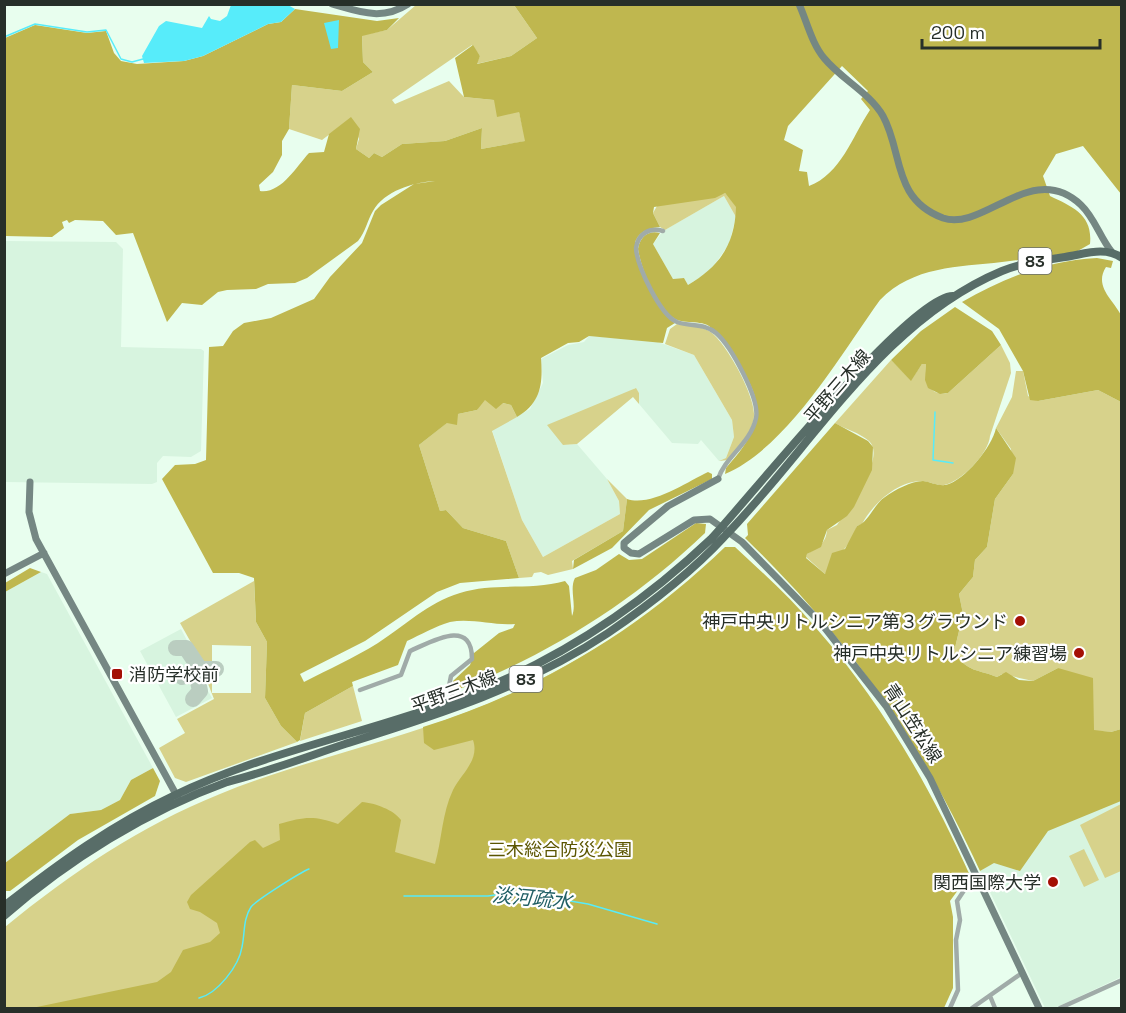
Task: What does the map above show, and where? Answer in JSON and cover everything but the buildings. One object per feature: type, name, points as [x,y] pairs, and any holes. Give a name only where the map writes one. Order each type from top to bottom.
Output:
[{"type":"main road","points":[[1111,251],[1122,258]]},
{"type":"main road","name":"平野三木線","points":[[5,916],[42,885],[92,852],[180,802],[227,782],[445,712],[530,677],[598,639],[652,602],[726,529],[877,362],[908,332],[953,296],[1000,272],[1027,263],[1111,251]]},
{"type":"main road","name":"平野三木線","points":[[4,906],[73,853],[123,822],[176,794],[250,765],[454,700],[528,669],[601,627],[683,565],[726,529]]},
{"type":"street","points":[[333,4],[376,16],[396,12],[408,4]]},
{"type":"street","points":[[799,4],[823,57],[881,113],[900,175],[906,186],[925,207],[942,217],[966,218],[1020,194],[1038,190],[1055,193],[1069,197],[1083,207],[1111,251]]},
{"type":"street","points":[[663,231],[655,229],[645,232],[638,240],[636,248],[660,305],[672,319],[704,326],[717,333],[746,379],[754,398],[757,414],[753,428],[736,454],[723,466],[718,479],[663,509],[623,546],[631,553],[639,554],[699,518],[710,519],[726,529]]},
{"type":"street","points":[[30,482],[30,521],[44,553],[180,802]]},
{"type":"street","name":"青山笠松線","points":[[726,529],[821,623],[886,706],[943,802],[1039,1008]]},
{"type":"street","points":[[4,574],[44,553]]},
{"type":"street","points":[[360,690],[401,675],[410,651],[450,635],[459,635],[466,639],[472,659],[451,676],[449,686],[454,700]]},
{"type":"street","points":[[950,1008],[958,990],[956,940],[960,920],[957,901],[965,889],[980,881]]},
{"type":"street","points":[[972,1008],[1022,973]]},
{"type":"street","points":[[1060,1008],[1122,980]]},
{"type":"street","points":[[990,996],[995,1008]]},
{"type":"street","points":[[1076,1001],[1079,1008]]},
{"type":"shaded area","points":[[724,196],[736,217],[729,244],[710,271],[688,285],[684,278],[673,279],[653,244],[663,231]]},
{"type":"shaded area","points":[[5,241],[116,242],[123,249],[121,347],[201,349],[204,351],[201,451],[191,457],[163,456],[157,463],[157,482],[152,484],[5,482]]},
{"type":"shaded area","points":[[589,336],[655,341],[694,355],[732,420],[734,437],[726,458],[719,461],[701,440],[698,444],[672,443],[639,404],[639,393],[635,388],[563,445],[577,444],[607,479],[619,501],[620,514],[543,557],[522,520],[492,430],[530,409],[543,383],[541,359],[568,345],[584,342]]},
{"type":"shaded area","points":[[41,572],[47,574],[153,768],[131,780],[120,800],[101,810],[70,814],[5,863],[5,592]]},
{"type":"shaded area","points":[[181,629],[204,673],[201,679],[212,698],[176,717],[140,651]]},
{"type":"shaded area","name":"関西国際大学","points":[[1121,769],[1121,977],[1055,1008],[1045,1008],[980,871]]},
{"type":"green space","points":[[416,5],[514,5],[537,38],[511,56],[476,64],[480,56],[472,45],[392,100],[395,104],[449,81],[464,97],[494,100],[519,112],[526,141],[481,149],[482,128],[445,141],[402,144],[382,157],[374,153],[369,158],[356,149],[359,139],[351,118],[322,140],[289,129],[292,85],[342,91],[373,72],[363,62],[362,35],[387,30]]},
{"type":"green space","points":[[514,5],[1121,5],[1121,194],[1083,146],[1056,154],[1043,176],[1050,196],[1074,208],[1085,219],[1090,234],[1090,244],[1076,252],[953,267],[907,280],[880,300],[812,397],[791,421],[770,443],[748,461],[725,474],[726,468],[753,430],[757,406],[754,393],[748,379],[725,343],[713,329],[705,324],[674,318],[664,309],[642,266],[638,249],[645,235],[660,233],[653,244],[673,279],[684,278],[688,285],[709,270],[724,253],[733,232],[736,207],[725,193],[715,198],[654,207],[653,213],[660,227],[640,234],[635,248],[647,284],[662,309],[675,323],[667,328],[663,343],[589,336],[579,342],[568,343],[541,358],[539,392],[525,412],[517,417],[511,405],[503,403],[496,409],[485,400],[477,410],[458,414],[457,425],[447,423],[419,445],[440,511],[446,510],[463,528],[506,541],[519,578],[460,583],[437,592],[365,641],[300,674],[304,682],[351,659],[437,602],[473,590],[539,586],[565,581],[569,586],[572,616],[575,578],[596,570],[619,554],[629,560],[642,559],[696,523],[706,524],[705,533],[648,582],[587,625],[522,661],[454,691],[453,681],[470,665],[474,653],[499,633],[513,628],[515,624],[450,622],[407,641],[398,665],[352,682],[353,686],[305,713],[300,740],[297,742],[281,726],[265,698],[267,642],[256,622],[254,578],[239,573],[213,573],[162,479],[175,465],[195,464],[206,460],[209,347],[223,346],[233,331],[244,323],[271,318],[314,299],[330,277],[362,243],[375,211],[413,185],[384,198],[373,211],[358,241],[307,278],[295,283],[268,284],[256,289],[218,292],[202,305],[182,303],[167,322],[133,233],[116,235],[103,221],[75,220],[69,223],[67,220],[62,222],[64,228],[52,237],[5,236],[5,38],[35,25],[87,33],[106,31],[114,53],[121,61],[137,64],[184,61],[203,56],[268,24],[281,22],[295,9],[377,21],[399,18],[387,30],[362,36],[363,62],[373,72],[342,91],[292,85],[289,129],[282,141],[282,155],[273,172],[259,185],[260,191],[268,191],[288,178],[309,153],[324,152],[329,134],[351,117],[360,129],[356,149],[369,158],[374,153],[382,157],[402,144],[445,141],[482,128],[481,149],[525,141],[519,112],[497,117],[494,100],[464,97],[455,58],[473,45],[480,56],[477,64],[511,56],[537,38]],"holes":[[[842,66],[868,91],[861,99],[870,110],[845,154],[830,173],[809,186],[807,172],[799,171],[803,150],[784,140],[788,126]]]},
{"type":"green space","points":[[725,193],[736,206],[736,217],[724,196],[665,230],[660,227],[653,213],[657,206]]},
{"type":"green space","points":[[1097,258],[1113,261],[1111,268],[1106,267],[1102,281],[1106,294],[1119,311],[1123,322],[1121,402],[1098,390],[1038,401],[1030,400],[1023,371],[999,329],[962,302],[994,285],[1027,272],[1061,263]]},
{"type":"green space","points":[[955,307],[992,331],[1001,345],[948,393],[940,394],[928,388],[925,380],[926,364],[922,364],[911,381],[891,360],[921,331]]},
{"type":"green space","points":[[677,324],[702,328],[716,336],[731,357],[750,396],[754,416],[751,428],[728,460],[719,461],[726,458],[734,437],[732,420],[694,355],[665,344],[670,329]]},
{"type":"green space","points":[[1001,345],[1010,363],[1011,373],[988,443],[973,466],[951,483],[941,485],[924,481],[912,482],[886,495],[872,509],[862,524],[857,526],[852,539],[825,574],[806,557],[807,554],[823,542],[827,530],[837,525],[864,483],[873,459],[873,449],[869,441],[835,423],[891,360],[911,380],[922,364],[926,364],[929,386],[941,394],[948,393]]},
{"type":"green space","points":[[1016,371],[1023,371],[1028,396],[1038,401],[1098,390],[1121,402],[1121,729],[1111,732],[1094,731],[1058,668],[1033,681],[1002,674],[997,677],[969,667],[954,652],[963,614],[959,594],[973,577],[975,560],[987,547],[995,499],[1013,474],[1011,449],[996,428],[1012,397]]},
{"type":"green space","points":[[636,388],[639,393],[639,404],[633,397],[577,444],[563,445],[547,425]]},
{"type":"green space","points":[[486,399],[511,405],[517,417],[492,431],[522,520],[543,557],[620,514],[619,501],[607,479],[627,499],[623,531],[572,561],[573,569],[548,575],[541,572],[534,573],[532,577],[519,578],[506,541],[463,528],[446,510],[440,511],[419,445],[458,414],[477,410],[480,403]]},
{"type":"green space","points":[[835,423],[868,441],[873,447],[872,470],[854,507],[847,516],[827,530],[821,547],[807,554],[806,558],[825,574],[832,553],[845,549],[857,526],[865,521],[881,500],[913,483],[923,481],[946,485],[961,477],[977,462],[996,428],[1016,458],[1013,474],[995,499],[987,547],[975,560],[973,577],[959,594],[963,614],[954,652],[969,667],[997,677],[1006,672],[1019,680],[1033,681],[1058,668],[1093,678],[1094,730],[1111,732],[1121,729],[1121,801],[1048,831],[1020,871],[994,863],[980,871],[932,777],[879,693],[817,614],[745,538],[748,535],[747,524]]},
{"type":"green space","points":[[708,472],[712,474],[712,479],[649,510],[612,548],[573,569],[574,560],[623,531],[627,499],[637,501],[658,497]]},
{"type":"green space","name":"三木総合防災公園","points":[[725,547],[735,547],[767,576],[807,617],[840,657],[884,716],[940,812],[972,880],[961,886],[950,901],[953,917],[953,988],[944,1008],[32,1008],[157,982],[171,972],[183,950],[210,942],[220,933],[217,923],[200,912],[190,909],[187,902],[191,895],[250,842],[255,840],[263,848],[280,840],[279,824],[308,818],[338,824],[362,802],[373,804],[389,810],[401,820],[395,852],[435,864],[449,799],[472,760],[474,747],[473,740],[434,750],[424,743],[423,727],[506,696],[584,655],[658,605]]},
{"type":"green space","points":[[30,568],[41,572],[5,592],[5,583]]},
{"type":"green space","points":[[254,581],[256,622],[267,642],[265,698],[281,726],[297,742],[186,782],[175,778],[159,748],[185,733],[177,719],[214,699],[205,676],[212,677],[212,693],[251,693],[251,646],[212,645],[212,662],[202,662],[180,623]]},
{"type":"green space","name":"三木総合防災公園","points":[[619,634],[848,1008],[5,1008],[5,927],[55,888],[107,852],[162,821],[220,794],[251,782],[408,733],[509,695]]},
{"type":"green space","points":[[353,686],[362,721],[300,741],[305,713]]},
{"type":"green space","points":[[153,768],[160,781],[155,796],[78,840],[10,891],[5,891],[5,863],[70,814],[101,810],[120,800],[131,780]]},
{"type":"green space","points":[[1121,804],[1121,871],[1105,878],[1080,825]]},
{"type":"green space","points":[[1084,849],[1099,880],[1084,887],[1069,856]]},
{"type":"water","points":[[231,5],[288,5],[295,9],[281,22],[268,24],[203,56],[184,61],[144,63],[142,56],[159,26],[166,21],[202,28],[209,16],[211,19],[220,21],[227,16]]},
{"type":"water","points":[[339,20],[338,48],[331,49],[324,23]]},
{"type":"waterway","points":[[4,37],[35,24],[87,32],[106,30],[121,59],[132,62],[143,59]]},
{"type":"waterway","points":[[935,412],[933,460],[953,463]]},
{"type":"waterway","name":"淡河疏水","points":[[199,998],[220,985],[237,962],[251,907],[278,887],[309,869]]},
{"type":"waterway","name":"淡河疏水","points":[[404,896],[488,896],[517,892],[588,904],[657,924]]},
{"type":"taxiway","points":[[176,648],[186,648],[200,669]]},
{"type":"taxiway","points":[[182,677],[197,669],[216,669]]},
{"type":"taxiway","points":[[193,699],[200,691],[197,677],[204,669]]},
{"type":"place","name":"神戸中央リトルシニア第３グラウンド","points":[[1020,621]]},
{"type":"place","name":"神戸中央リトルシニア練習場","points":[[1079,653]]},
{"type":"place","name":"消防学校前","points":[[117,674]]},
{"type":"place","name":"関西国際大学","points":[[1053,882]]}]
